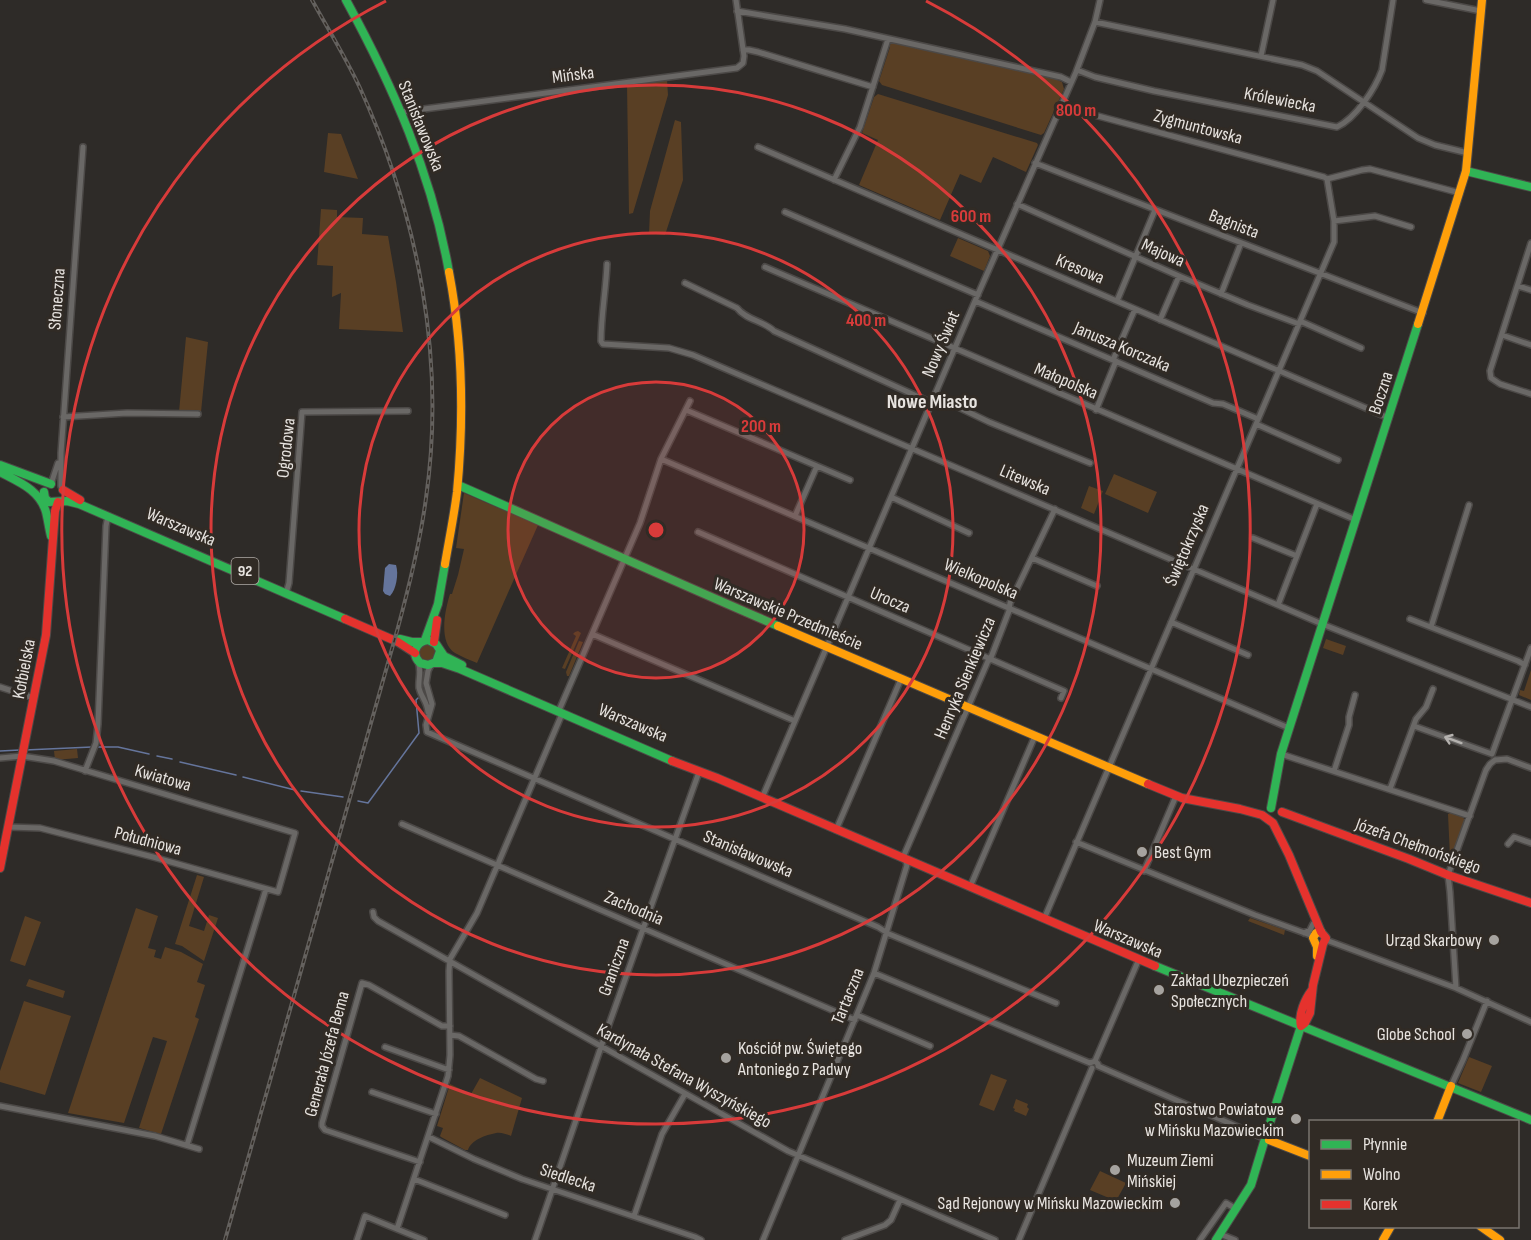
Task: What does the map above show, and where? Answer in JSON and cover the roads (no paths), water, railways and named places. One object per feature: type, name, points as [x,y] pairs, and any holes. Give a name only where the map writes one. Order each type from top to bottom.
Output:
[{"type":"street","name":"Stanisławowska","points":[[346,0],[368,39],[401,112],[426,177],[453,287],[459,337],[461,432],[458,485],[452,530],[437,606]]},
{"type":"street","points":[[736,0],[743,50],[758,52],[873,87]]},
{"type":"street","name":"Nowy Świat","points":[[762,798],[1017,204],[1077,70],[1095,22],[1100,0]]},
{"type":"street","points":[[1262,56],[1273,0]]},
{"type":"street","name":"Królewiecka","points":[[1077,70],[1095,77],[1144,88],[1339,126],[1353,116],[1378,80],[1382,70],[1393,0]]},
{"type":"street","points":[[1426,0],[1481,10]]},
{"type":"street","name":"Boczna","points":[[1307,901],[1275,815],[1275,788],[1281,754],[1423,313],[1466,171],[1482,0]]},
{"type":"street","points":[[737,11],[844,29],[1058,76],[1071,82]]},
{"type":"street","points":[[1095,22],[1296,63],[1317,71],[1409,133],[1428,143],[1468,153]]},
{"type":"street","points":[[834,180],[856,136],[888,39]]},
{"type":"street","name":"Mińska","points":[[401,112],[737,68],[742,65],[744,59],[743,50]]},
{"type":"street","name":"Zygmuntowska","points":[[1061,106],[1327,179]]},
{"type":"street","name":"Słoneczna","points":[[62,488],[63,417],[83,147]]},
{"type":"street","name":"Kresowa","points":[[758,147],[1389,418]]},
{"type":"street","name":"Bagnista","points":[[1035,163],[1423,313]]},
{"type":"street","points":[[1327,179],[1370,170],[1460,193]]},
{"type":"street","points":[[1466,171],[1531,187]]},
{"type":"street","name":"Świętokrzyska","points":[[1044,919],[1334,242],[1334,221],[1327,179]]},
{"type":"street","name":"Majowa","points":[[1017,204],[1221,294],[1299,322],[1361,348]]},
{"type":"street","points":[[1117,301],[1155,210]]},
{"type":"street","name":"Janusza Korczaka","points":[[786,212],[1115,360],[1213,403],[1223,404],[1338,460]]},
{"type":"street","points":[[1334,221],[1375,216],[1411,227]]},
{"type":"street","points":[[1221,294],[1241,243]]},
{"type":"street","points":[[1531,243],[1490,371],[1491,378],[1500,384],[1531,394]]},
{"type":"street","name":"Litewska","points":[[607,264],[602,312],[601,341],[603,344],[683,351],[1322,624],[1531,707]]},
{"type":"street","name":"Małopolska","points":[[765,267],[1356,520]]},
{"type":"street","points":[[1160,320],[1179,276]]},
{"type":"street","points":[[685,283],[737,308],[740,313],[774,331],[932,403]]},
{"type":"street","points":[[1518,286],[1531,290]]},
{"type":"street","points":[[1096,410],[1135,309]]},
{"type":"street","points":[[1502,335],[1531,345]]},
{"type":"street","points":[[935,396],[980,418],[1090,463]]},
{"type":"street","points":[[397,1229],[429,1137],[449,1070],[450,959],[477,913],[535,778],[559,709],[640,523],[661,459],[690,401]]},
{"type":"street","points":[[686,410],[850,480]]},
{"type":"street","name":"Ogrodowa","points":[[287,590],[302,412],[408,411]]},
{"type":"street","points":[[63,417],[127,412],[198,414]]},
{"type":"street","name":"Słoneczna","points":[[51,484],[61,453]]},
{"type":"street","name":"Wielkopolska","points":[[661,459],[1289,728]]},
{"type":"street","name":"92","points":[[0,465],[40,481],[58,484],[62,488]]},
{"type":"street","points":[[795,516],[817,466]]},
{"type":"street","points":[[0,471],[44,492]]},
{"type":"street","points":[[0,471],[24,483],[38,496],[46,511],[51,540]]},
{"type":"street","points":[[48,501],[44,492],[51,484]]},
{"type":"street","name":"Warszawskie Przedmieście","points":[[458,485],[1108,768]]},
{"type":"street","points":[[59,502],[64,495],[62,488]]},
{"type":"street","name":"Warszawska","points":[[62,488],[72,496],[401,639],[412,642],[423,641]]},
{"type":"street","points":[[891,497],[969,533]]},
{"type":"street","name":"92","points":[[48,501],[59,502]]},
{"type":"street","name":"Kołbielska","points":[[48,501],[51,540]]},
{"type":"street","name":"Warszawska","points":[[59,502],[67,501],[82,505],[108,516],[398,642],[415,653]]},
{"type":"street","name":"Kołbielska","points":[[0,868],[46,634],[51,540],[55,511],[59,502]]},
{"type":"street","points":[[1278,605],[1317,504]]},
{"type":"street","points":[[1431,627],[1469,505]]},
{"type":"street","name":"Henryka Sienkiewicza","points":[[906,860],[904,855],[990,660],[1010,612],[1010,603],[1054,509]]},
{"type":"street","points":[[85,771],[95,746],[100,693],[108,516]]},
{"type":"street","name":"Urocza","points":[[698,532],[1064,691],[1061,698]]},
{"type":"street","points":[[1253,538],[1297,556]]},
{"type":"street","points":[[1032,558],[1097,586]]},
{"type":"street","points":[[428,714],[428,704],[420,688],[421,670],[415,653],[416,648],[423,641],[437,606]]},
{"type":"street","points":[[428,714],[432,704],[426,680],[428,671],[439,658],[440,651],[434,642],[437,606]]},
{"type":"street","points":[[1410,619],[1525,665]]},
{"type":"street","points":[[1171,622],[1248,655]]},
{"type":"street","points":[[592,634],[795,721]]},
{"type":"street","name":"92","points":[[423,641],[434,642]]},
{"type":"street","points":[[1456,988],[1448,875],[1531,648]]},
{"type":"street","name":"Warszawska","points":[[440,651],[445,657],[699,772],[1139,959],[1531,1120]]},
{"type":"street","points":[[418,662],[425,665],[433,664]]},
{"type":"street","name":"Warszawska","points":[[433,664],[442,663],[460,669],[711,773],[717,778]]},
{"type":"street","points":[[836,830],[901,679]]},
{"type":"street","points":[[0,687],[34,698]]},
{"type":"street","points":[[1390,789],[1416,719],[1426,707],[1433,689]]},
{"type":"street","points":[[1334,771],[1349,725],[1355,695]]},
{"type":"street","name":"Stanisławowska","points":[[428,714],[425,728],[427,732],[1056,1003]]},
{"type":"street","points":[[1413,726],[1493,757],[1507,759],[1531,768]]},
{"type":"street","points":[[970,887],[1035,736]]},
{"type":"street","name":"Kwiatowa","points":[[0,758],[23,753],[295,833],[278,892]]},
{"type":"street","points":[[1281,754],[1470,816]]},
{"type":"street","name":"Józefa Chełmońskiego","points":[[1108,768],[1176,796],[1275,815],[1291,814],[1448,875],[1531,903]]},
{"type":"street","name":"Graniczna","points":[[535,1240],[699,772]]},
{"type":"street","points":[[1144,871],[1176,796]]},
{"type":"street","name":"Zachodnia","points":[[402,824],[856,1018],[930,1046]]},
{"type":"street","name":"Południowa","points":[[8,826],[40,828],[278,892]]},
{"type":"street","points":[[1508,844],[1514,837],[1531,843]]},
{"type":"street","points":[[1076,842],[1255,915],[1456,988],[1531,1022]]},
{"type":"street","name":"Tartaczna","points":[[763,1240],[874,973],[907,865],[906,860]]},
{"type":"street","points":[[187,1145],[266,890]]},
{"type":"street","points":[[1307,901],[1319,938]]},
{"type":"street","points":[[1235,1240],[1218,1237],[1251,1185],[1301,1026],[1307,1023],[1314,997],[1312,990],[1318,964],[1319,938],[1316,918],[1307,901]]},
{"type":"street","name":"Kardynała Stefana Wyszyńskiego","points":[[373,912],[378,921],[798,1156],[995,1240]]},
{"type":"street","points":[[1304,933],[1310,930],[1313,924]]},
{"type":"street","points":[[1020,1240],[1139,959]]},
{"type":"street","points":[[874,973],[1309,1155]]},
{"type":"street","name":"Generała Józefa Bema","points":[[420,1162],[325,1130],[322,1123],[362,983],[442,1026],[450,1026]]},
{"type":"street","points":[[1438,1120],[1487,1001]]},
{"type":"street","points":[[450,1035],[459,1036],[543,1081]]},
{"type":"street","points":[[385,1047],[449,1070]]},
{"type":"street","points":[[372,1092],[436,1114]]},
{"type":"street","points":[[634,1216],[662,1134],[685,1094]]},
{"type":"street","points":[[0,1106],[155,1136],[199,1149]]},
{"type":"street","name":"Siedlecka","points":[[429,1137],[508,1173],[700,1240]]},
{"type":"street","points":[[414,1179],[505,1215]]},
{"type":"street","points":[[845,1240],[885,1225],[891,1220],[900,1200]]},
{"type":"street","points":[[1200,1240],[1226,1203],[1236,1209]]},
{"type":"street","points":[[357,1240],[365,1216],[424,1240]]},
{"type":"street","points":[[1482,1228],[1500,1240]]},
{"type":"water","points":[[389,564],[396,565],[397,573],[395,586],[390,596],[383,591],[385,568]]},
{"type":"waterway","points":[[358,801],[368,803],[419,733],[416,700],[418,698]]},
{"type":"waterway","points":[[25,750],[92,747]]},
{"type":"waterway","points":[[97,747],[118,747],[149,754]]},
{"type":"waterway","points":[[0,751],[20,750]]},
{"type":"waterway","points":[[157,756],[172,759]]},
{"type":"waterway","points":[[180,762],[236,775]]},
{"type":"waterway","points":[[243,777],[295,790]]},
{"type":"waterway","points":[[301,791],[343,797]]},
{"type":"railway","points":[[225,1240],[406,598],[424,515],[431,446],[432,393],[429,341],[412,237],[398,186],[360,88],[312,0]]},
{"type":"place","name":"Best Gym","points":[[1142,852]]},
{"type":"place","name":"Urząd Skarbowy","points":[[1494,940]]},
{"type":"place","name":"Zakład Ubezpieczeń Społecznych","points":[[1159,990]]},
{"type":"place","name":"Globe School","points":[[1467,1034]]},
{"type":"place","name":"Kościół pw. Świętego Antoniego z Padwy","points":[[726,1058]]},
{"type":"place","name":"Starostwo Powiatowe w Mińsku Mazowieckim","points":[[1296,1119]]},
{"type":"place","name":"Muzeum Ziemi Mińskiej","points":[[1115,1170]]},
{"type":"place","name":"Sąd Rejonowy w Mińsku Mazowieckim","points":[[1175,1203]]},
{"type":"district","name":"Nowe Miasto","points":[[932,402]]}]
